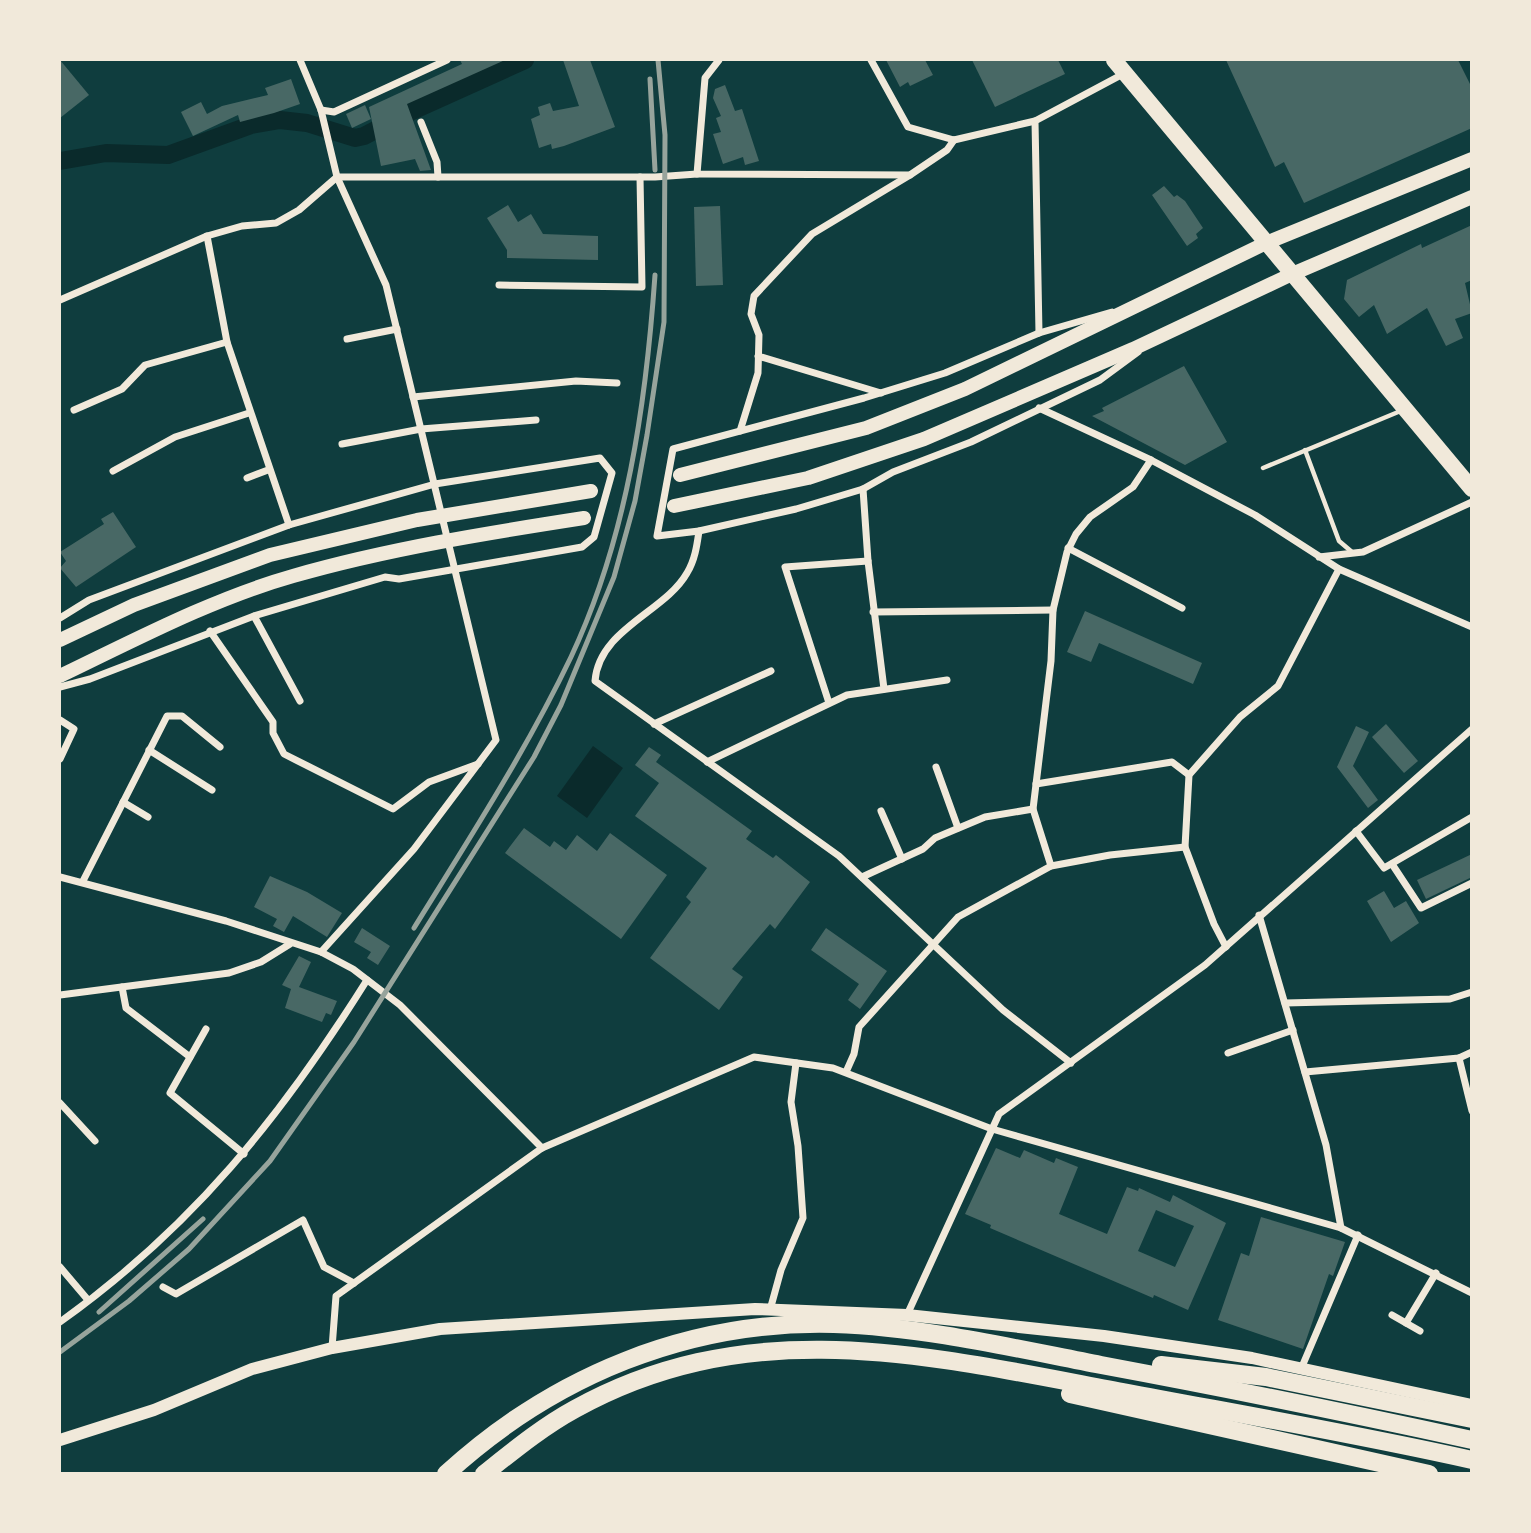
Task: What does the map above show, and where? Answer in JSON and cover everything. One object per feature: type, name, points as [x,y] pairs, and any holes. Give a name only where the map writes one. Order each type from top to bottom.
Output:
[{"type":"highway","points":[[1114,60],[1290,275],[1472,489]]},
{"type":"highway","points":[[446,1474],[512,1421],[560,1390],[611,1364],[660,1347],[706,1336],[775,1326],[834,1325],[892,1329],[999,1345],[1266,1377],[1472,1419]]},
{"type":"highway","points":[[999,1345],[1260,1394],[1472,1440]]},
{"type":"highway","points":[[484,1474],[527,1440],[575,1410],[622,1386],[674,1367],[779,1349],[831,1348],[892,1353],[1020,1373],[1472,1460]]},
{"type":"highway","points":[[892,1353],[1429,1474]]},
{"type":"main road","points":[[680,475],[866,428],[965,389],[1266,243],[1472,159]]},
{"type":"main road","points":[[674,506],[808,478],[924,439],[1156,339],[1290,275],[1472,197]]},
{"type":"main road","points":[[60,640],[146,600],[270,555],[430,518],[592,491]]},
{"type":"main road","points":[[60,676],[194,613],[292,576],[465,538],[584,519]]},
{"type":"street","points":[[300,60],[329,135],[337,177],[386,285],[496,740],[414,849],[321,953]]},
{"type":"street","points":[[321,110],[334,112],[447,60]]},
{"type":"street","points":[[697,174],[705,78],[719,60]]},
{"type":"street","points":[[871,60],[908,127],[954,140],[1035,121],[1126,73]]},
{"type":"street","points":[[1035,121],[1039,333]]},
{"type":"street","points":[[421,122],[438,162],[438,177]]},
{"type":"street","points":[[740,431],[758,373],[758,335],[751,314],[754,296],[778,267],[813,234],[910,175],[947,150],[954,140]]},
{"type":"street","points":[[60,300],[207,236],[242,226],[276,223],[299,210],[337,177],[910,175]]},
{"type":"street","points":[[499,285],[642,287],[640,177]]},
{"type":"street","points":[[207,236],[227,342],[268,470],[289,525]]},
{"type":"street","points":[[1143,303],[1039,333],[945,373],[882,393],[673,449],[657,536],[699,531],[796,509],[863,489],[892,472],[971,442],[1100,380],[1156,339]]},
{"type":"street","points":[[346,339],[397,329]]},
{"type":"street","points":[[74,410],[122,389],[145,365],[227,342]]},
{"type":"street","points":[[758,356],[882,393]]},
{"type":"street","points":[[413,397],[576,381],[617,383]]},
{"type":"street","points":[[1039,408],[1151,460],[1255,515],[1339,569],[1472,627]]},
{"type":"street","points":[[113,471],[175,437],[249,413]]},
{"type":"street","points":[[342,444],[421,429],[536,420]]},
{"type":"street","points":[[60,618],[89,600],[289,525],[435,484],[600,458],[612,473],[594,537],[582,547],[399,579],[385,577],[254,616],[90,679],[60,687]]},
{"type":"street","points":[[1051,866],[1032,809],[1051,661],[1053,610],[1068,548],[1090,517],[1133,487],[1151,460]]},
{"type":"street","points":[[247,478],[268,470]]},
{"type":"street","points":[[863,489],[873,612],[884,690]]},
{"type":"street","points":[[1319,557],[1354,554],[1472,502]]},
{"type":"street","points":[[699,531],[696,550],[687,574],[632,623],[596,668],[595,681],[839,856],[1003,1010],[1071,1063]]},
{"type":"street","points":[[1068,548],[1182,608]]},
{"type":"street","points":[[829,703],[785,567],[868,561]]},
{"type":"street","points":[[1226,947],[1185,847],[1189,775],[1240,717],[1278,686],[1339,569]]},
{"type":"street","points":[[873,612],[1053,610]]},
{"type":"street","points":[[254,616],[299,701]]},
{"type":"street","points":[[211,631],[274,722],[273,733],[284,754],[393,810],[429,782],[478,764]]},
{"type":"street","points":[[654,724],[771,671]]},
{"type":"street","points":[[707,762],[786,727],[847,695],[947,680]]},
{"type":"street","points":[[83,881],[167,716],[183,716],[220,747]]},
{"type":"street","points":[[60,720],[74,729],[60,760]]},
{"type":"street","points":[[907,1315],[999,1114],[1226,947],[1472,729]]},
{"type":"street","points":[[149,750],[212,790]]},
{"type":"street","points":[[1035,784],[1172,762],[1189,775]]},
{"type":"street","points":[[936,766],[958,828]]},
{"type":"street","points":[[123,802],[148,817]]},
{"type":"street","points":[[862,877],[923,849],[935,838],[985,817],[1032,809]]},
{"type":"street","points":[[881,811],[902,859]]},
{"type":"street","points":[[1356,831],[1384,868],[1472,817]]},
{"type":"street","points":[[846,1072],[854,1054],[859,1027],[958,917],[1051,866],[1110,855],[1185,847]]},
{"type":"street","points":[[1392,864],[1421,908],[1472,883]]},
{"type":"street","points":[[60,877],[83,881],[226,922],[321,953],[400,1005],[542,1147]]},
{"type":"street","points":[[1259,915],[1326,1145],[1340,1228]]},
{"type":"street","points":[[60,995],[229,973],[261,962],[290,944]]},
{"type":"street","points":[[60,1322],[88,1300],[114,1285],[171,1232],[244,1154],[284,1105],[367,981]]},
{"type":"street","points":[[122,987],[126,1009],[190,1057]]},
{"type":"street","points":[[1285,1003],[1450,999],[1472,992]]},
{"type":"street","points":[[206,1030],[170,1093],[244,1154]]},
{"type":"street","points":[[1228,1054],[1293,1030]]},
{"type":"street","points":[[1306,1072],[1460,1058],[1472,1052]]},
{"type":"street","points":[[332,1348],[336,1296],[542,1147],[754,1057],[846,1072],[992,1129],[1340,1228],[1472,1293]]},
{"type":"street","points":[[1460,1058],[1472,1111]]},
{"type":"street","points":[[770,1310],[782,1270],[803,1219],[798,1146],[791,1102],[796,1063]]},
{"type":"street","points":[[60,1103],[95,1141]]},
{"type":"street","points":[[163,1287],[176,1294],[303,1220],[324,1267],[354,1283]]},
{"type":"street","points":[[1301,1369],[1358,1235]]},
{"type":"street","points":[[60,1267],[88,1300]]},
{"type":"street","points":[[1406,1323],[1436,1273]]},
{"type":"street","points":[[60,1440],[154,1410],[252,1369],[332,1348],[440,1329],[770,1310],[907,1315],[1104,1336],[1252,1358],[1472,1405]]},
{"type":"street","points":[[1392,1315],[1420,1331]]},
{"type":"lane","points":[[1263,468],[1404,410]]},
{"type":"lane","points":[[1306,450],[1339,541],[1354,554]]},
{"type":"water","points":[[593,746],[623,768],[587,818],[557,796]]},
{"type":"building","points":[[60,60],[89,95],[60,118]]},
{"type":"building","points":[[460,60],[505,60],[407,104],[431,170],[420,171],[415,159],[381,166],[369,107],[462,64]]},
{"type":"building","points":[[563,60],[590,60],[615,127],[564,146],[552,149],[551,144],[539,148],[531,119],[540,115],[538,107],[550,103],[553,111],[579,106]]},
{"type":"building","points":[[886,60],[925,60],[933,75],[910,86],[908,82],[900,87]]},
{"type":"building","points":[[972,60],[1058,60],[1065,74],[995,107]]},
{"type":"building","points":[[1226,60],[1458,60],[1472,88],[1472,128],[1304,203],[1284,162],[1275,167]]},
{"type":"building","points":[[291,79],[300,104],[274,113],[240,122],[238,115],[193,136],[181,112],[201,102],[207,114],[222,106],[268,95],[265,88]]},
{"type":"building","points":[[725,85],[735,111],[742,109],[759,161],[745,165],[743,157],[723,164],[713,134],[721,132],[716,118],[721,116],[713,98],[715,89]]},
{"type":"building","points":[[365,105],[371,119],[352,128],[346,114]]},
{"type":"building","points":[[1164,186],[1174,197],[1177,195],[1185,201],[1203,228],[1196,234],[1198,238],[1187,246],[1152,195]]},
{"type":"building","points":[[508,205],[518,222],[531,214],[543,234],[598,236],[598,260],[507,258],[507,250],[487,218]]},
{"type":"building","points":[[720,206],[723,285],[696,286],[694,207]]},
{"type":"building","points":[[1472,225],[1472,280],[1465,283],[1472,313],[1455,319],[1463,338],[1446,346],[1427,308],[1387,334],[1374,305],[1359,317],[1344,299],[1347,280],[1421,244],[1422,248]]},
{"type":"building","points":[[1184,366],[1227,442],[1185,465],[1092,416],[1104,411],[1102,408]]},
{"type":"building","points":[[113,512],[136,547],[76,587],[60,568],[66,561],[60,552],[104,524],[101,519]]},
{"type":"building","points":[[1085,611],[1202,663],[1193,684],[1099,643],[1091,662],[1067,652]]},
{"type":"building","points":[[1386,724],[1418,761],[1404,773],[1372,737]]},
{"type":"building","points":[[1356,726],[1369,732],[1353,766],[1378,800],[1368,808],[1337,767]]},
{"type":"building","points":[[649,747],[661,755],[656,762],[752,831],[746,839],[773,858],[776,855],[810,882],[775,929],[770,924],[732,969],[743,977],[719,1010],[650,958],[691,902],[686,897],[707,868],[635,816],[659,783],[635,765]]},
{"type":"building","points":[[524,828],[550,847],[554,841],[566,850],[577,835],[597,851],[610,833],[667,875],[621,939],[505,853]]},
{"type":"building","points":[[1472,854],[1472,877],[1426,899],[1417,880]]},
{"type":"building","points":[[270,876],[307,892],[342,913],[327,937],[293,916],[284,932],[273,926],[277,919],[254,907]]},
{"type":"building","points":[[1384,891],[1394,908],[1406,901],[1419,923],[1391,942],[1367,901]]},
{"type":"building","points":[[362,928],[390,946],[378,965],[367,958],[371,952],[354,942]]},
{"type":"building","points":[[826,928],[887,971],[860,1009],[848,1000],[859,984],[811,950]]},
{"type":"building","points":[[299,956],[311,962],[299,987],[337,1001],[331,1015],[326,1013],[322,1022],[285,1008],[291,989],[282,985]]},
{"type":"building","points":[[996,1148],[1020,1158],[1024,1150],[1054,1163],[1056,1158],[1078,1167],[1059,1214],[1107,1234],[1127,1187],[1138,1191],[1139,1188],[1170,1202],[1173,1195],[1226,1223],[1188,1310],[1154,1295],[1153,1298],[990,1228],[991,1225],[965,1214]],"holes":[[[1156,1210],[1194,1226],[1175,1267],[1138,1251]]]},
{"type":"building","points":[[1261,1217],[1345,1242],[1333,1276],[1329,1274],[1303,1349],[1218,1320],[1241,1253],[1249,1256]]},
{"type":"waterway","points":[[60,161],[106,153],[168,155],[251,125],[280,120],[307,123],[355,138],[525,60]]},
{"type":"railway","points":[[60,1352],[129,1301],[189,1249],[270,1161],[354,1042],[534,757],[561,705],[614,577],[635,501],[664,322],[665,135],[658,60]]},
{"type":"railway","points":[[650,79],[655,170]]},
{"type":"railway","points":[[414,928],[496,794],[554,692],[590,612],[620,518],[631,470],[646,372],[655,275]]},
{"type":"railway","points":[[99,1312],[203,1219]]}]
